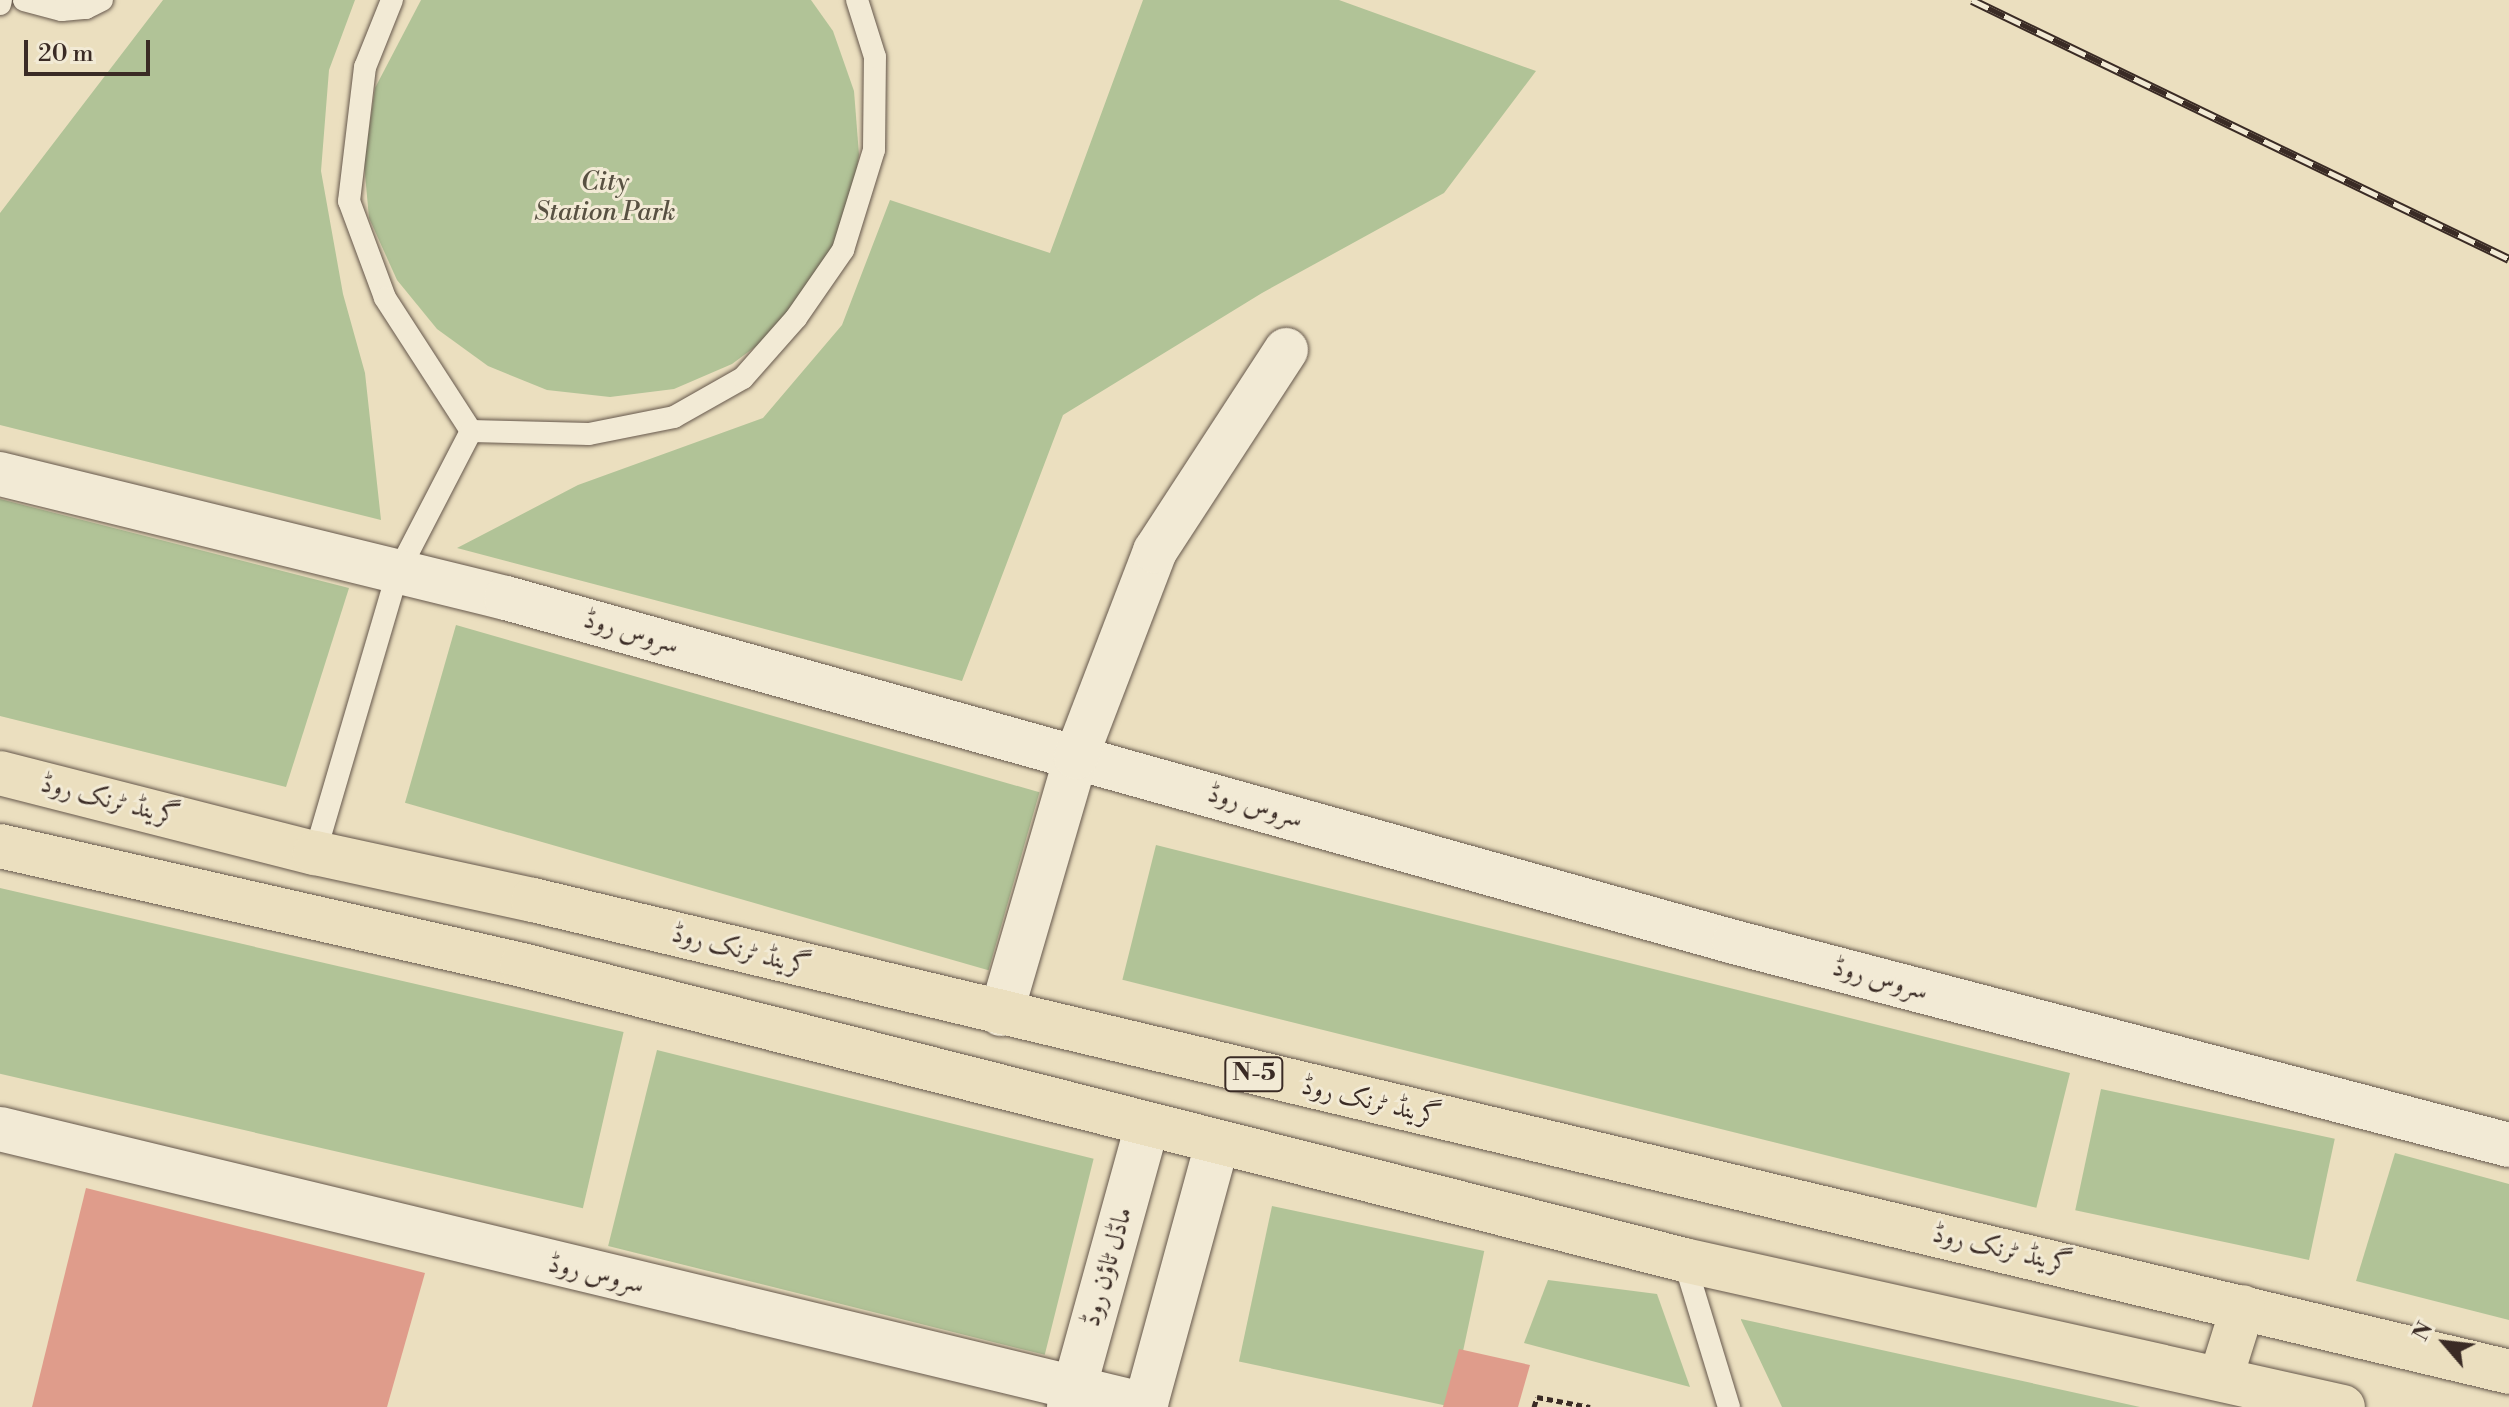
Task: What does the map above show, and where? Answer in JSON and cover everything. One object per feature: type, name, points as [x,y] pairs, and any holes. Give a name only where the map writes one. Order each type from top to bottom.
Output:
[{"type":"highway","name":"گرینڈ ٹرنک روڈ","points":[[0,773],[315,853],[533,900],[2509,1372]]},
{"type":"highway","points":[[0,846],[522,965],[1147,1126],[2217,1392],[2343,1407]]},
{"type":"highway","points":[[2217,1392],[2243,1307]]},
{"type":"street","points":[[1001,1014],[1076,757],[1155,551],[1286,350]]},
{"type":"street","name":"سروس روڈ","points":[[0,474],[397,574],[506,598],[1734,942],[2509,1145]]},
{"type":"street","name":"ماڈل ٹاؤن روڈ","points":[[1072,1398],[1147,1126]]},
{"type":"street","name":"سروس روڈ","points":[[0,1129],[1072,1398],[1145,1406]]},
{"type":"street","points":[[1145,1406],[1217,1143]]},
{"type":"lane","points":[[24,0],[62,10],[86,8],[102,0]]},
{"type":"lane","points":[[392,0],[365,67],[349,201],[385,298],[471,431]]},
{"type":"lane","points":[[471,431],[589,434],[674,417],[743,378],[796,318],[843,250],[874,150],[875,57],[857,0]]},
{"type":"lane","points":[[315,853],[397,574],[471,431]]},
{"type":"lane","points":[[1684,1260],[1729,1407]]},
{"type":"path","points":[[1534,1407],[1537,1397],[1590,1407]]},
{"type":"green space","points":[[163,0],[355,0],[329,70],[321,171],[343,294],[365,373],[381,520],[0,425],[0,213]]},
{"type":"green space","name":"City Station Park","points":[[421,0],[811,0],[833,31],[854,91],[859,155],[849,217],[823,276],[783,326],[732,364],[674,389],[610,397],[547,390],[488,366],[437,329],[397,280],[369,218],[364,163],[375,88]]},
{"type":"green space","points":[[1143,0],[1339,0],[1536,71],[1444,193],[1262,293],[1063,415],[962,681],[457,548],[578,485],[763,418],[842,325],[890,200],[1050,253]]},
{"type":"green space","points":[[0,499],[349,588],[286,787],[0,716]]},
{"type":"green space","points":[[456,625],[1039,792],[988,970],[405,803]]},
{"type":"green space","points":[[1156,845],[2070,1073],[2036,1208],[1122,980]]},
{"type":"green space","points":[[0,888],[624,1032],[583,1208],[0,1074]]},
{"type":"green space","points":[[657,1050],[1094,1159],[1045,1355],[608,1246]]},
{"type":"green space","points":[[2101,1089],[2335,1139],[2309,1260],[2075,1210]]},
{"type":"green space","points":[[2395,1153],[2509,1184],[2509,1320],[2356,1281]]},
{"type":"green space","points":[[1272,1206],[1484,1251],[1451,1407],[1239,1362]]},
{"type":"green space","points":[[1548,1280],[1657,1294],[1690,1387],[1524,1343]]},
{"type":"green space","points":[[1741,1319],[2140,1407],[1782,1407]]},
{"type":"building","points":[[86,1188],[425,1273],[387,1407],[32,1407]]},
{"type":"building","points":[[1459,1349],[1530,1365],[1518,1407],[1443,1407]]},
{"type":"railway","points":[[1972,0],[2509,259]]}]
